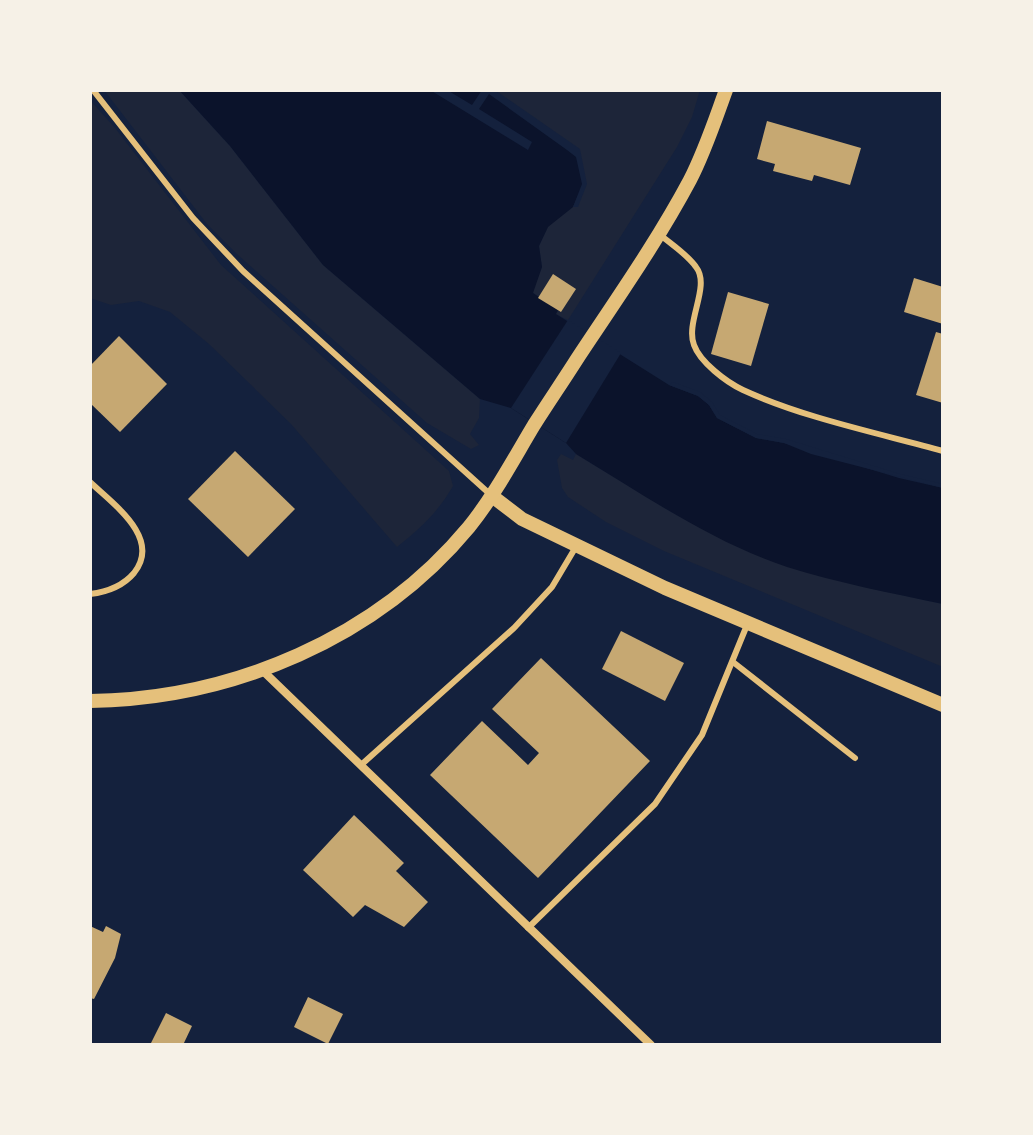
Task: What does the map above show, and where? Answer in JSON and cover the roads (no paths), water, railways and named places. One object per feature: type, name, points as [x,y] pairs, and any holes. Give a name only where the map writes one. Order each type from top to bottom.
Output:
[{"type":"street","points":[[90,701],[149,697],[189,690],[299,657],[370,616],[435,566],[492,496],[535,423],[659,234],[691,178],[726,90]]},
{"type":"street","points":[[492,496],[522,519],[665,588],[943,705]]},
{"type":"street","points":[[262,670],[651,1045]]},
{"type":"lane","points":[[93,90],[193,218],[243,271],[492,496]]},
{"type":"lane","points":[[659,234],[698,268],[701,279],[692,327],[693,344],[705,361],[740,389],[826,419],[943,451]]},
{"type":"lane","points":[[90,482],[130,520],[143,544],[139,566],[127,582],[90,594]]},
{"type":"lane","points":[[361,765],[514,628],[552,587],[577,545]]},
{"type":"lane","points":[[528,928],[655,804],[702,735],[748,622]]},
{"type":"lane","points":[[733,662],[855,758]]}]
